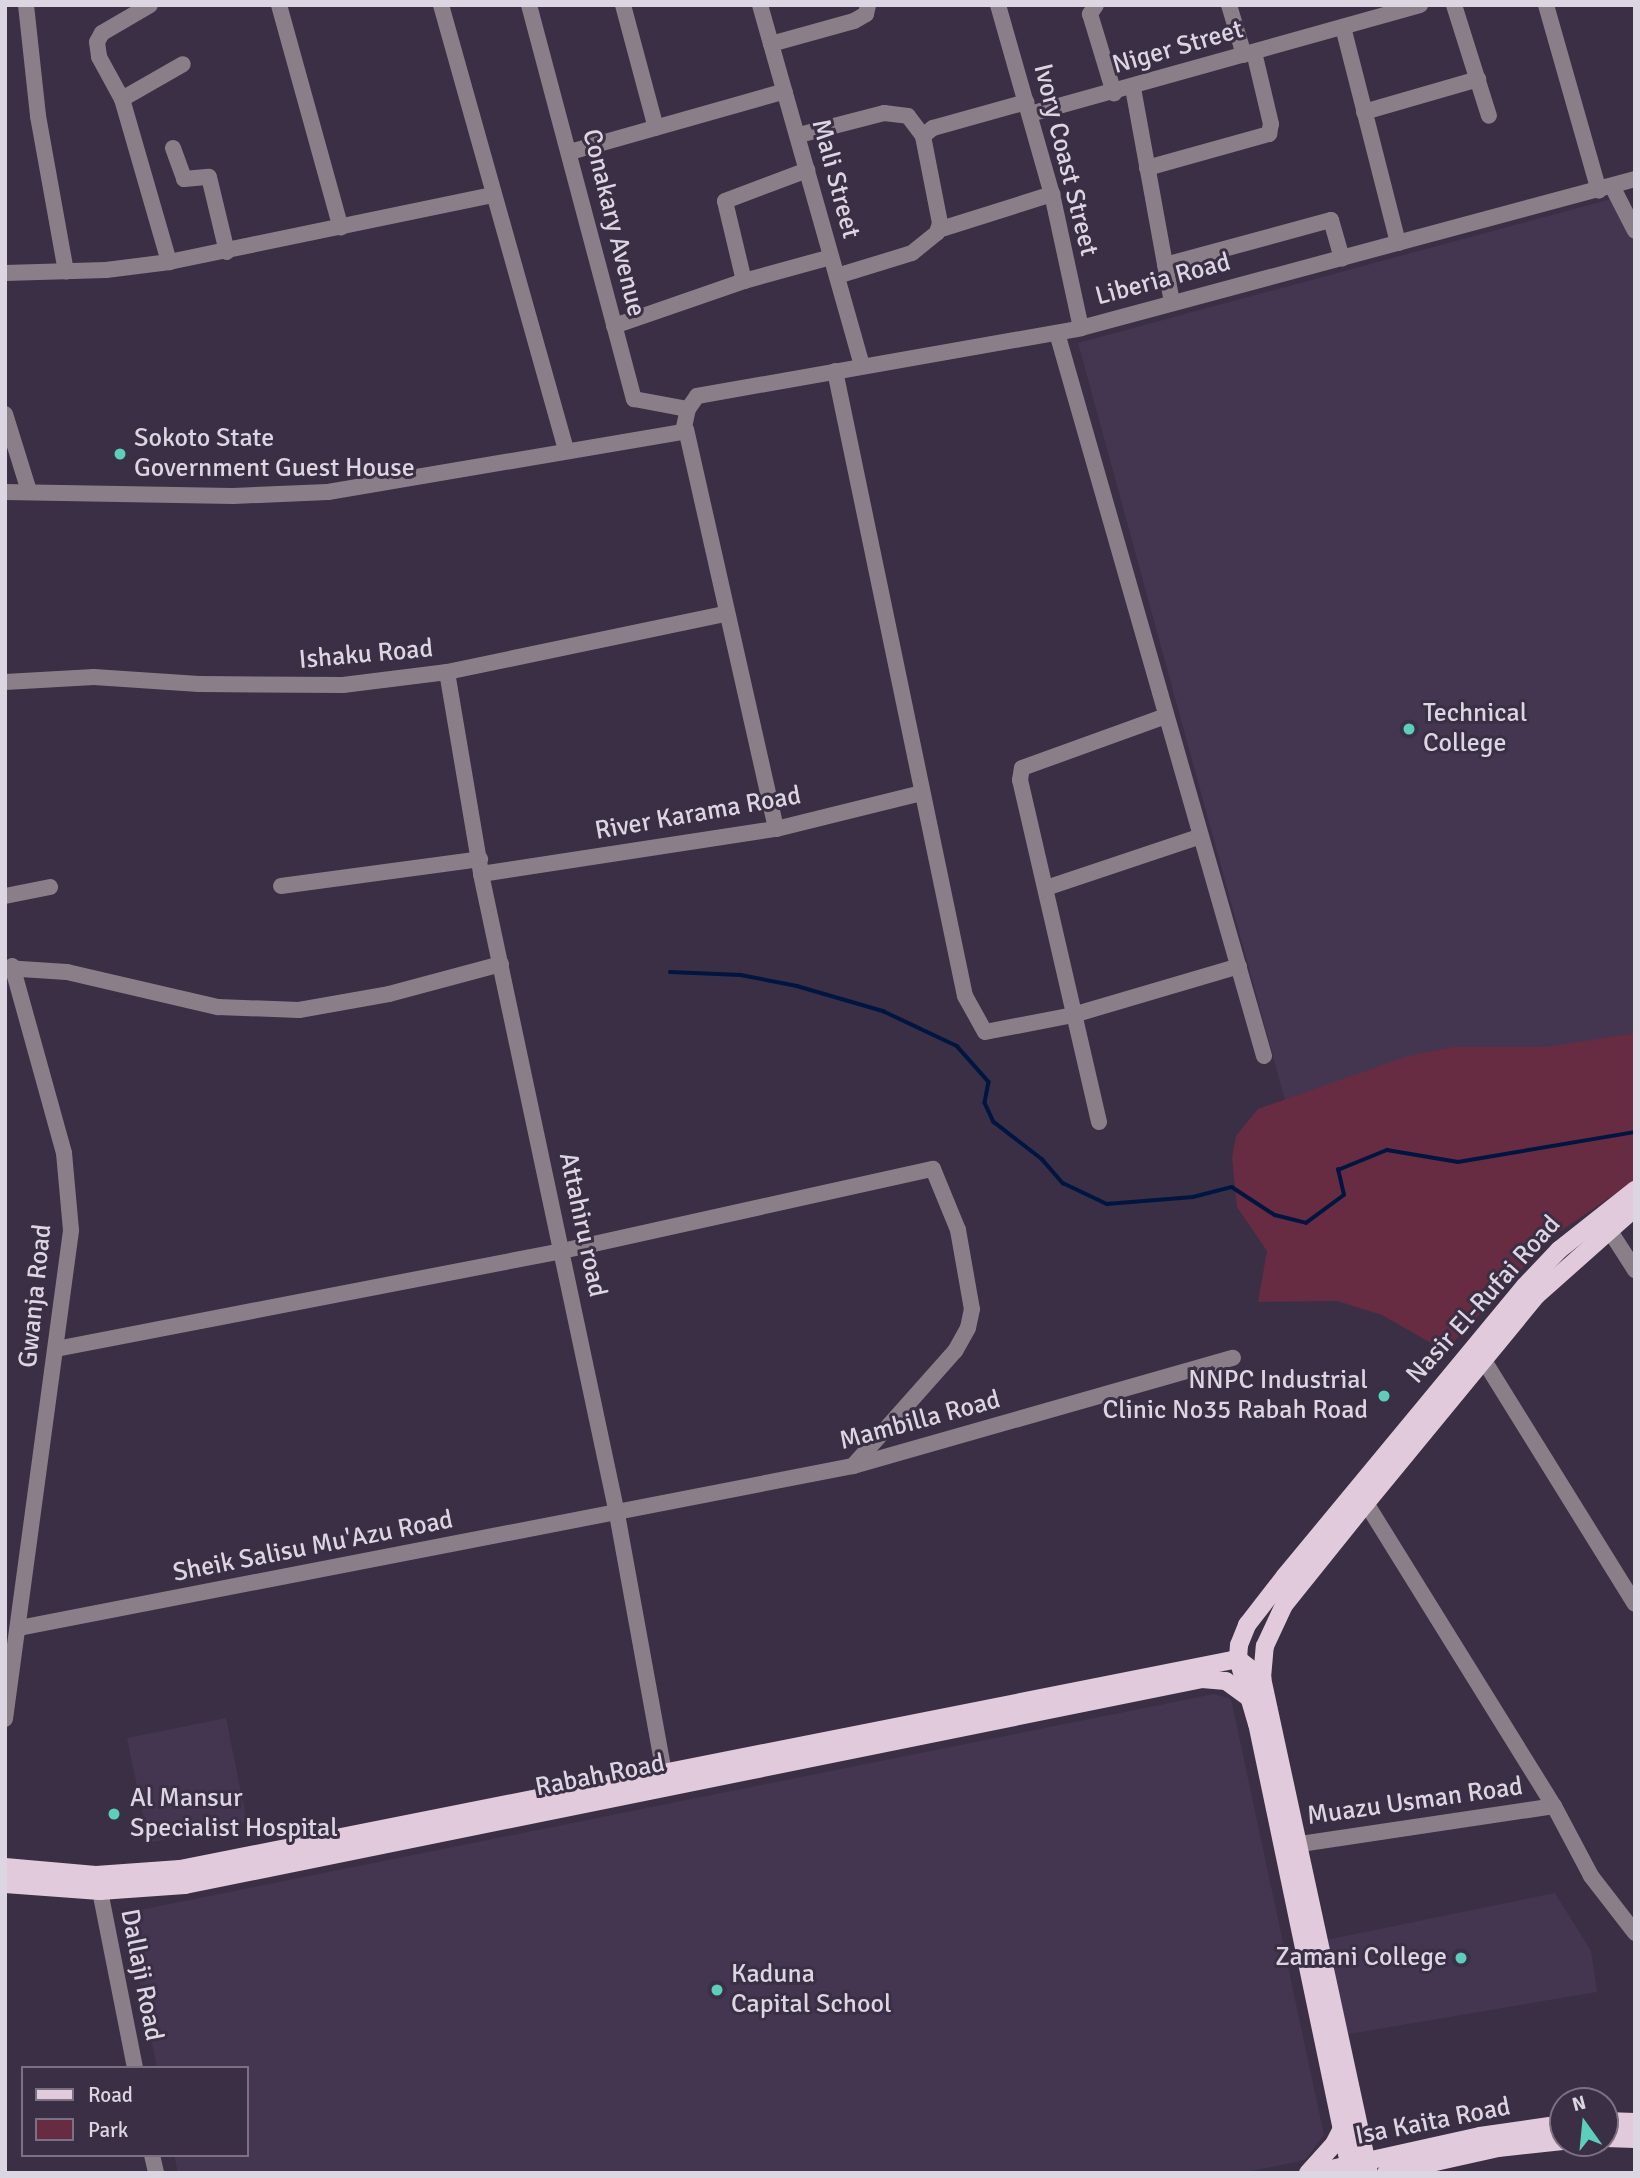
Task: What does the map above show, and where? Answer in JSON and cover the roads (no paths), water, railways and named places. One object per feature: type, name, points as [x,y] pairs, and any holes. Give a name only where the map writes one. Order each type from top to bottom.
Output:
[{"type":"main road","name":"Nasir El-Rufai Road","points":[[1238,1659],[1247,1625],[1525,1286],[1559,1250],[1635,1190]]},
{"type":"main road","name":"Nasir El-Rufai Road","points":[[1201,1672],[1238,1659],[1273,1630],[1284,1605],[1482,1359],[1537,1295],[1608,1228],[1635,1208]]},
{"type":"main road","points":[[1247,1625],[1201,1672],[1226,1681],[1251,1699]]},
{"type":"main road","points":[[1273,1630],[1262,1678],[1291,1845],[1359,2168]]},
{"type":"main road","points":[[1238,1659],[1262,1678]]},
{"type":"main road","points":[[1238,1659],[1291,1845]]},
{"type":"main road","name":"Rabah Road","points":[[5,1884],[100,1891],[185,1885],[665,1781],[1201,1672]]},
{"type":"main road","name":"Rabah Road","points":[[5,1867],[96,1875],[180,1869],[665,1781]]},
{"type":"main road","points":[[1349,2127],[1389,2165]]},
{"type":"main road","points":[[1311,2173],[1349,2127]]},
{"type":"main road","name":"Isa Kaita Road","points":[[1389,2165],[1549,2127]]},
{"type":"main road","name":"Isa Kaita Road","points":[[1311,2173],[1549,2143]]},
{"type":"street","points":[[26,5],[38,117],[66,271]]},
{"type":"street","points":[[150,5],[102,33],[97,43],[99,57],[122,99],[169,262]]},
{"type":"street","points":[[279,5],[341,228]]},
{"type":"street","points":[[441,5],[566,451]]},
{"type":"street","name":"Conakary Avenue","points":[[529,5],[634,399],[693,402]]},
{"type":"street","points":[[622,5],[656,128]]},
{"type":"street","name":"Mali Street","points":[[760,5],[799,135],[862,366]]},
{"type":"street","points":[[771,44],[853,21],[866,13],[868,5]]},
{"type":"street","name":"Ivory Coast Street","points":[[998,5],[1052,194],[1081,328]]},
{"type":"street","points":[[1096,5],[1090,14],[1114,93]]},
{"type":"street","points":[[1147,168],[1269,134],[1271,124],[1249,53],[1229,5]]},
{"type":"street","name":"Niger Street","points":[[923,135],[933,128],[1114,93],[1420,5]]},
{"type":"street","points":[[1454,5],[1489,116]]},
{"type":"street","points":[[1546,5],[1606,190],[1630,213],[1635,232]]},
{"type":"street","points":[[1343,27],[1398,243]]},
{"type":"street","points":[[122,99],[183,64]]},
{"type":"street","points":[[1364,112],[1478,79]]},
{"type":"street","points":[[1133,88],[1171,302]]},
{"type":"street","points":[[570,152],[785,91]]},
{"type":"street","points":[[799,135],[884,113],[908,116],[923,135],[938,230]]},
{"type":"street","points":[[173,148],[184,179],[209,177],[227,252]]},
{"type":"street","points":[[744,281],[725,201],[807,170]]},
{"type":"street","name":"Liberia Road","points":[[693,402],[835,371],[1081,328],[1171,302],[1606,190],[1635,179]]},
{"type":"street","points":[[837,276],[912,253],[927,245],[938,230],[1052,194]]},
{"type":"street","points":[[5,273],[169,262],[493,195]]},
{"type":"street","points":[[1165,265],[1331,220],[1342,258]]},
{"type":"street","points":[[614,326],[744,281],[831,257]]},
{"type":"street","points":[[1056,333],[1264,1056]]},
{"type":"street","points":[[835,371],[965,996],[985,1032],[1073,1015],[1238,965]]},
{"type":"street","points":[[693,402],[686,429],[725,614],[776,828]]},
{"type":"street","points":[[5,414],[29,491]]},
{"type":"street","points":[[5,492],[233,496],[328,492],[686,429]]},
{"type":"street","name":"Ishaku Road","points":[[5,682],[94,677],[295,686],[446,672],[725,614]]},
{"type":"street","name":"Attahiru road","points":[[446,672],[481,867],[617,1514],[665,1781]]},
{"type":"street","points":[[1099,1122],[1020,780],[1022,768],[1167,716]]},
{"type":"street","name":"River Karama Road","points":[[281,886],[481,867],[776,828],[922,793]]},
{"type":"street","points":[[1046,888],[1201,836]]},
{"type":"street","points":[[5,896],[50,887]]},
{"type":"street","points":[[9,967],[67,972],[218,1007],[299,1010],[389,994],[501,964]]},
{"type":"street","name":"Gwanja Road","points":[[5,1719],[71,1230],[64,1153],[9,967]]},
{"type":"street","points":[[56,1349],[562,1251],[933,1169],[958,1230],[972,1309],[968,1328],[955,1351],[853,1466]]},
{"type":"street","points":[[1608,1228],[1635,1270]]},
{"type":"street","name":"Mambilla Road","points":[[617,1514],[853,1466],[1233,1358]]},
{"type":"street","points":[[1482,1359],[1635,1604]]},
{"type":"street","points":[[1366,1503],[1554,1806],[1591,1876],[1635,1933]]},
{"type":"street","name":"Sheik Salisu Mu'Azu Road","points":[[19,1628],[617,1514]]},
{"type":"street","name":"Muazu Usman Road","points":[[1291,1845],[1554,1806]]},
{"type":"street","name":"Dallaji Road","points":[[100,1891],[135,2066]]},
{"type":"waterway","points":[[670,972],[741,975],[797,986],[883,1011],[957,1046],[989,1082],[985,1103],[994,1122],[1042,1159],[1063,1183],[1107,1204],[1193,1197],[1232,1187],[1275,1215],[1306,1223],[1344,1195],[1338,1170],[1387,1150],[1458,1162],[1635,1132]]},
{"type":"place","name":"Sokoto State Government Guest House","points":[[120,454]]},
{"type":"place","name":"Technical College","points":[[1409,729]]},
{"type":"place","name":"NNPC Industrial Clinic No35 Rabah Road","points":[[1384,1396]]},
{"type":"place","name":"Al Mansur Specialist Hospital","points":[[114,1814]]},
{"type":"place","name":"Zamani College","points":[[1461,1958]]},
{"type":"place","name":"Kaduna Capital School","points":[[717,1990]]}]
